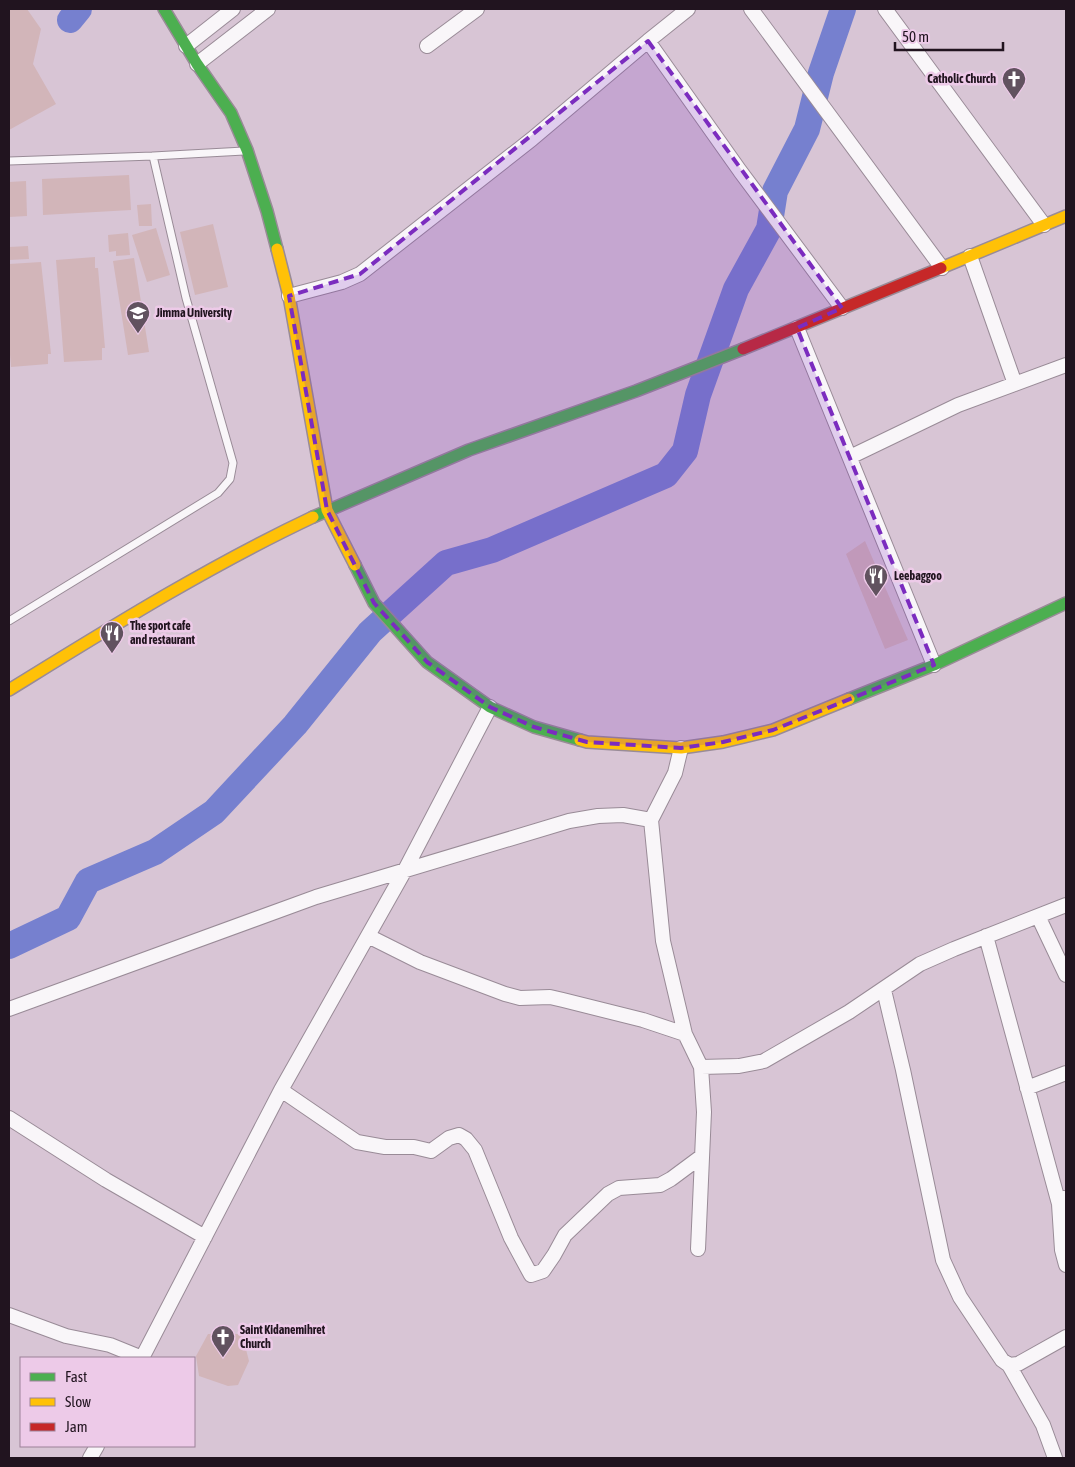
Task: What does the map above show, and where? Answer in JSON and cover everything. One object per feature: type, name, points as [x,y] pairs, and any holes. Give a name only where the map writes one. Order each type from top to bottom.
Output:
[{"type":"street","points":[[164,9],[196,64],[215,88],[231,113],[247,150],[267,211],[289,296],[327,510],[374,603],[427,662],[490,707],[534,727],[587,742],[681,748],[723,742],[773,730],[934,665],[1066,603]]},
{"type":"street","points":[[184,43],[233,9]]},
{"type":"street","points":[[196,64],[268,9]]},
{"type":"street","points":[[427,46],[477,9]]},
{"type":"street","points":[[289,296],[342,282],[360,274],[532,139],[688,9]]},
{"type":"street","points":[[751,9],[942,268]]},
{"type":"street","points":[[885,9],[1044,225]]},
{"type":"street","points":[[648,41],[740,171],[842,308]]},
{"type":"street","points":[[9,690],[164,595],[270,537],[327,510],[469,450],[636,391],[797,328],[1066,216]]},
{"type":"street","points":[[970,256],[1015,384]]},
{"type":"street","points":[[797,328],[934,665]]},
{"type":"street","points":[[850,457],[958,405],[1066,364]]},
{"type":"street","points":[[143,1357],[281,1090],[405,870],[490,707]]},
{"type":"street","points":[[681,748],[675,773],[651,820],[663,940],[685,1034],[701,1067],[704,1112],[698,1249]]},
{"type":"street","points":[[9,1009],[316,897],[569,821],[598,816],[623,815],[651,820]]},
{"type":"street","points":[[701,1067],[739,1066],[764,1061],[849,1012],[920,964],[1066,905]]},
{"type":"street","points":[[1038,916],[1066,975]]},
{"type":"street","points":[[368,936],[420,962],[505,994],[520,998],[550,997],[643,1020],[685,1034]]},
{"type":"street","points":[[986,936],[1027,1088],[1063,1200],[1062,1250],[1066,1265]]},
{"type":"street","points":[[884,990],[943,1260],[960,1297],[1002,1360],[1009,1365],[1043,1425],[1055,1458]]},
{"type":"street","points":[[1027,1088],[1066,1073]]},
{"type":"street","points":[[281,1090],[356,1142],[385,1147],[414,1147],[431,1151],[449,1138],[459,1135],[466,1139],[475,1150],[511,1238],[531,1275],[542,1271],[565,1235],[608,1194],[619,1188],[660,1184],[671,1179],[702,1156]]},
{"type":"street","points":[[9,1118],[106,1180],[205,1238]]},
{"type":"street","points":[[9,1316],[66,1336],[110,1345],[140,1357]]},
{"type":"street","points":[[1009,1365],[1018,1364],[1066,1337]]},
{"type":"lane","points":[[9,161],[153,156],[247,150]]},
{"type":"lane","points":[[9,621],[218,493],[230,479],[233,463],[186,298],[153,156]]},
{"type":"highlighted area","points":[[648,41],[842,308],[797,328],[934,665],[773,730],[723,742],[681,748],[587,742],[534,727],[490,707],[427,662],[374,603],[327,510],[289,296],[360,274]]},
{"type":"building","points":[[9,9],[27,9],[41,29],[33,64],[56,104],[9,130]]},
{"type":"building","points":[[129,175],[131,210],[43,215],[42,179]]},
{"type":"building","points":[[26,181],[27,216],[9,217],[9,182]]},
{"type":"building","points":[[151,204],[152,226],[139,226],[137,205]]},
{"type":"building","points":[[213,224],[228,287],[195,295],[180,232]]},
{"type":"building","points":[[156,228],[170,275],[147,282],[132,235]]},
{"type":"building","points":[[128,233],[130,255],[116,256],[116,251],[109,252],[108,235]]},
{"type":"building","points":[[28,246],[29,259],[9,260],[9,247]]},
{"type":"building","points":[[95,257],[95,268],[98,268],[105,348],[102,348],[102,360],[64,362],[56,260]]},
{"type":"building","points":[[134,258],[149,352],[128,355],[113,261]]},
{"type":"building","points":[[41,262],[51,354],[48,354],[48,364],[11,367],[9,342],[9,264]]},
{"type":"building","name":"Leebaggoo","points":[[865,541],[908,640],[885,649],[846,554]]},
{"type":"building","name":"Saint Kidanemihret Church","points":[[208,1334],[242,1334],[249,1361],[238,1385],[228,1386],[199,1376],[196,1356]]},
{"type":"waterway","points":[[70,20],[79,9]]},
{"type":"waterway","points":[[9,946],[68,918],[88,881],[155,852],[214,812],[295,725],[370,632],[446,563],[492,550],[666,475],[685,451],[698,395],[736,289],[769,229],[775,191],[807,129],[821,73],[843,9]]},
{"type":"traffic: fast","points":[[164,9],[197,64],[231,113],[247,150],[277,249]]},
{"type":"traffic: fast","points":[[313,517],[469,450],[636,391],[743,349]]},
{"type":"traffic: fast","points":[[355,565],[374,603],[427,662],[490,707],[534,727],[580,740]]},
{"type":"traffic: fast","points":[[849,699],[934,665],[1066,603]]},
{"type":"traffic: slow","points":[[941,268],[1066,216]]},
{"type":"traffic: slow","points":[[277,249],[289,296],[327,510],[355,565]]},
{"type":"traffic: slow","points":[[9,690],[196,578],[313,517]]},
{"type":"traffic: slow","points":[[580,740],[681,748],[723,742],[773,730],[849,699]]},
{"type":"traffic: jam","points":[[743,349],[941,268]]},
{"type":"place","name":"Catholic Church","points":[[1014,100]]},
{"type":"place","name":"Jimma University","points":[[138,334]]},
{"type":"place","name":"Leebaggoo","points":[[876,597]]},
{"type":"place","name":"The sport cafe and restaurant","points":[[112,654]]},
{"type":"place","name":"Saint Kidanemihret Church","points":[[223,1358]]}]
